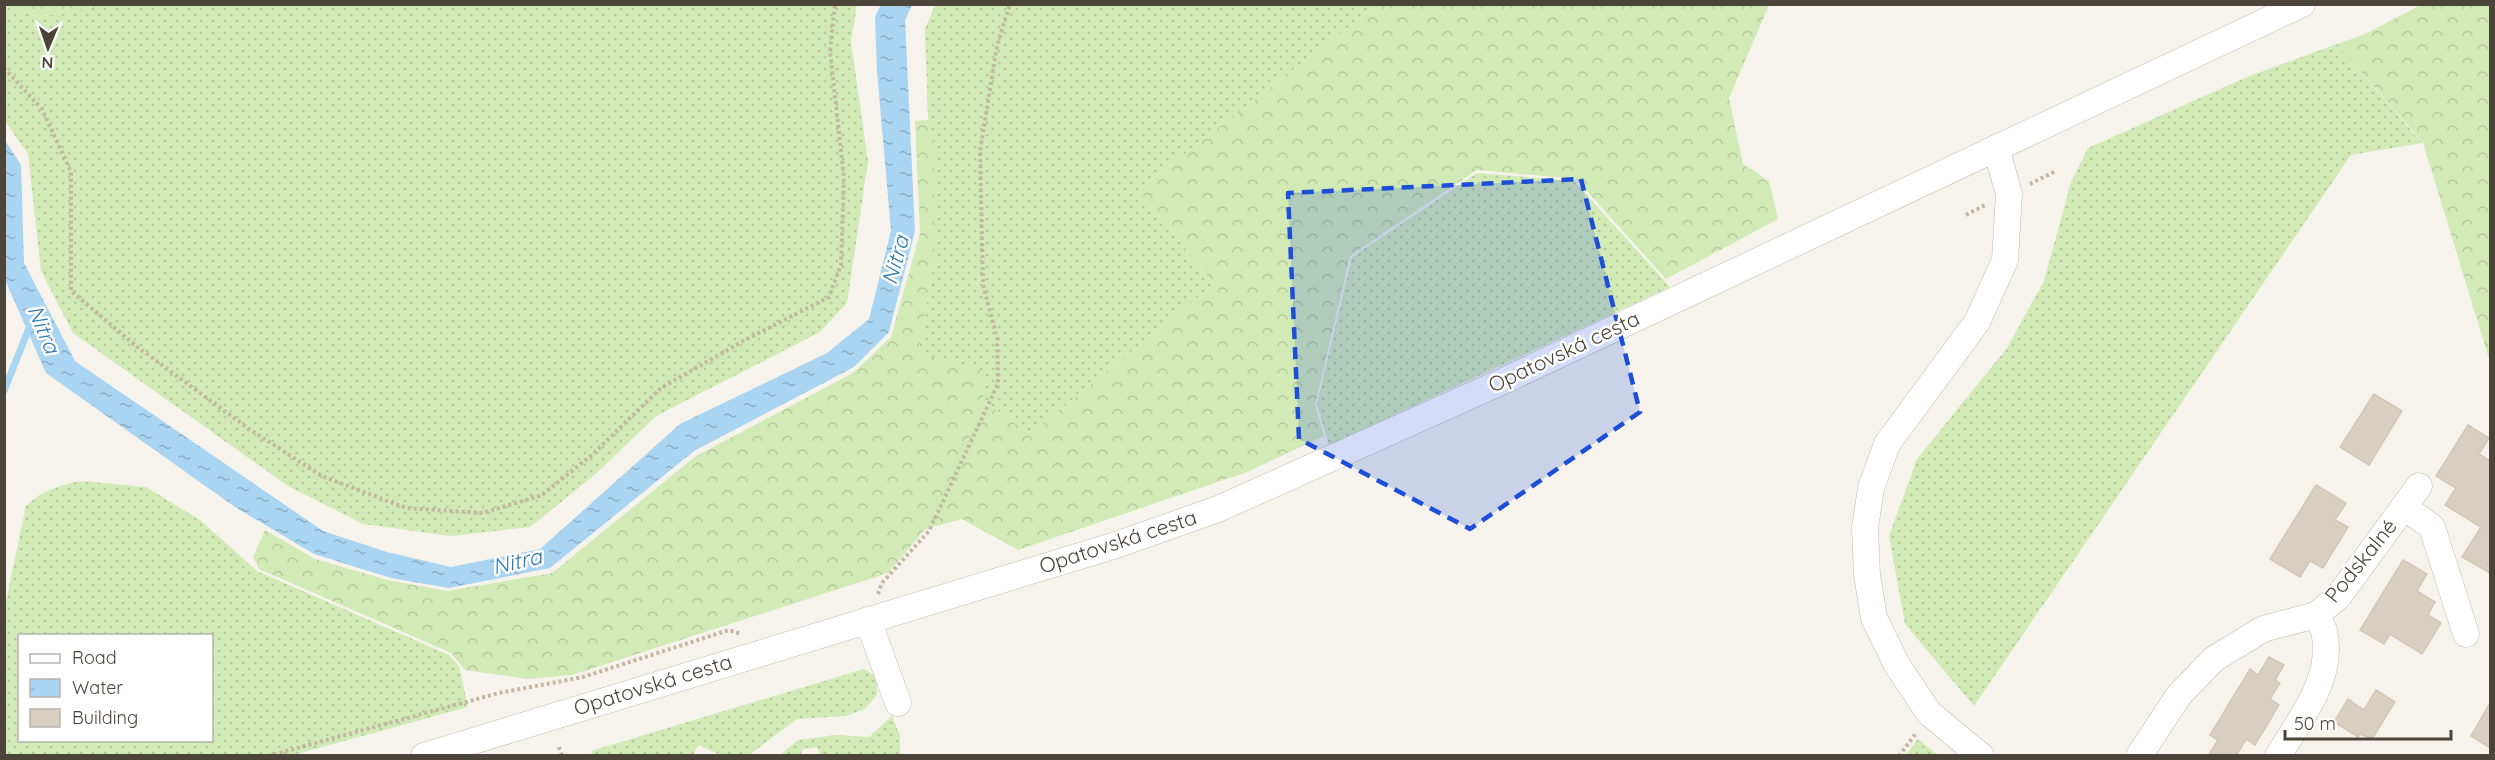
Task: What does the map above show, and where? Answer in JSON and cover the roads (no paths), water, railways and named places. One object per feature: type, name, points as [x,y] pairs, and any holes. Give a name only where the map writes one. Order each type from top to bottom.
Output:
[{"type":"street","name":"Opatovská cesta","points":[[424,756],[1116,545],[1218,509],[1499,383],[2302,4]]},
{"type":"street","points":[[1981,756],[1929,713],[1897,665],[1874,618],[1867,575],[1865,528],[1871,488],[1887,444],[1977,322],[2005,260],[2009,194],[1996,148]]},
{"type":"street","name":"Podskalné","points":[[2141,755],[2179,695],[2214,659],[2263,630],[2316,615],[2338,597],[2419,486]]},
{"type":"street","name":"Podskalné","points":[[2404,507],[2432,527],[2466,634]]},
{"type":"street","name":"Podskalné","points":[[2278,756],[2321,681],[2324,631],[2316,615]]},
{"type":"street","points":[[868,620],[898,703]]},
{"type":"water","name":"Nitra","points":[[881,4],[912,5],[905,20],[915,231],[889,332],[854,367],[694,451],[550,568],[449,588],[391,578],[314,554],[235,507],[46,373],[5,280],[5,140],[21,165],[24,263],[75,361],[323,531],[387,552],[451,567],[540,549],[680,424],[827,353],[869,319],[891,231],[877,71],[875,17]]},
{"type":"waterway","name":"Nitra","points":[[4,391],[31,323]]}]
